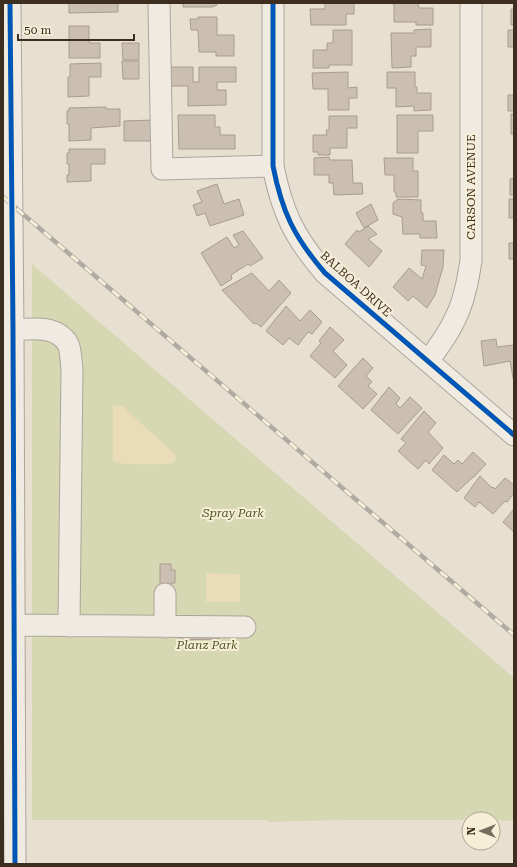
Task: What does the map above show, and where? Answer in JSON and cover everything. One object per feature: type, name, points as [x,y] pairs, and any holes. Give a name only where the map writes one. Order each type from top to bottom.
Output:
[{"type":"street","points":[[10,3],[8,331],[14,625],[9,816],[15,844],[15,864]]},
{"type":"street","points":[[159,3],[162,169],[273,166]]},
{"type":"street","name":"BALBOA DRIVE","points":[[273,3],[273,166],[284,208],[294,230],[309,254],[325,272],[514,435]]},
{"type":"street","name":"CARSON AVENUE","points":[[428,362],[445,339],[456,317],[465,291],[471,260],[471,3]]},
{"type":"street","points":[[8,331],[41,329],[58,334],[68,344],[72,369],[69,626]]},
{"type":"street","points":[[165,594],[165,627]]},
{"type":"street","points":[[14,625],[245,627]]},
{"type":"green space","name":"Planz Park","points":[[32,264],[514,678],[514,821],[501,820],[501,811],[461,811],[461,820],[339,820],[268,822],[267,820],[32,820]]},
{"type":"sand","points":[[113,405],[122,406],[175,454],[176,458],[174,462],[169,464],[123,464],[113,461]]},
{"type":"sand","points":[[206,573],[240,574],[240,602],[206,602]]},
{"type":"building","points":[[69,3],[118,3],[118,12],[69,13]]},
{"type":"building","points":[[183,3],[217,3],[217,5],[212,7],[183,7]]},
{"type":"building","points":[[325,3],[354,3],[354,14],[346,14],[346,25],[311,25],[310,9],[325,9]]},
{"type":"building","points":[[384,3],[418,3],[419,8],[433,8],[433,25],[416,25],[416,22],[394,22],[394,4]]},
{"type":"building","points":[[511,9],[514,9],[514,25],[511,25]]},
{"type":"building","points":[[198,17],[217,17],[217,35],[234,35],[234,56],[216,56],[216,52],[199,52],[198,30],[191,30],[190,19],[198,19]]},
{"type":"building","points":[[69,26],[89,26],[89,43],[100,43],[100,58],[69,58]]},
{"type":"building","points":[[431,29],[431,47],[416,47],[416,56],[411,56],[411,67],[392,68],[391,33],[414,33],[414,30]]},
{"type":"building","points":[[333,30],[352,30],[352,65],[329,65],[329,68],[313,68],[313,50],[327,50],[327,43],[333,43]]},
{"type":"building","points":[[508,30],[514,30],[514,47],[508,47]]},
{"type":"building","points":[[122,43],[139,43],[139,60],[123,60]]},
{"type":"building","points":[[122,61],[139,61],[139,79],[123,79]]},
{"type":"building","points":[[101,63],[101,77],[89,77],[89,96],[68,97],[68,77],[70,77],[70,64]]},
{"type":"building","points":[[170,67],[193,67],[193,82],[199,82],[199,67],[236,67],[236,82],[217,82],[217,90],[226,90],[226,105],[188,106],[188,86],[170,86]]},
{"type":"building","points":[[348,72],[348,88],[357,87],[357,98],[349,98],[349,110],[328,110],[328,89],[313,89],[312,73]]},
{"type":"building","points":[[387,72],[415,72],[415,87],[417,87],[417,93],[431,93],[431,110],[414,111],[414,106],[396,107],[396,88],[387,88]]},
{"type":"building","points":[[508,95],[514,95],[514,111],[508,111]]},
{"type":"building","points":[[106,107],[106,109],[120,109],[120,126],[91,128],[91,140],[69,141],[67,111],[69,111],[69,108]]},
{"type":"building","points":[[511,114],[514,114],[514,134],[511,134]]},
{"type":"building","points":[[178,115],[215,115],[215,127],[220,127],[220,135],[235,135],[235,149],[179,149]]},
{"type":"building","points":[[397,115],[433,115],[433,131],[418,131],[418,153],[397,153]]},
{"type":"building","points":[[329,116],[357,116],[357,128],[347,128],[347,148],[330,148],[330,155],[318,155],[318,152],[313,152],[313,135],[327,135],[326,130],[329,130]]},
{"type":"building","points":[[153,120],[153,141],[124,141],[124,121]]},
{"type":"building","points":[[69,149],[105,149],[105,164],[91,164],[91,181],[67,182],[67,175],[69,175],[69,164],[67,164],[67,153],[69,153]]},
{"type":"building","points":[[329,157],[330,160],[352,160],[353,183],[362,183],[363,194],[334,195],[333,183],[329,183],[329,175],[314,175],[314,158]]},
{"type":"building","points":[[384,158],[413,158],[413,171],[418,171],[418,197],[396,197],[396,192],[394,192],[394,175],[385,175]]},
{"type":"building","points":[[514,178],[514,195],[510,195],[510,179]]},
{"type":"building","points":[[217,184],[224,204],[239,199],[244,215],[210,226],[205,213],[197,216],[193,205],[202,202],[197,191]]},
{"type":"building","points":[[398,199],[421,200],[421,213],[423,213],[423,221],[436,221],[437,238],[420,238],[420,234],[403,234],[402,217],[393,214],[393,203]]},
{"type":"building","points":[[509,199],[514,199],[514,218],[509,218]]},
{"type":"building","points":[[371,204],[378,220],[364,228],[356,213]]},
{"type":"building","points":[[368,226],[377,234],[368,239],[382,251],[369,267],[345,244],[357,230],[359,232]]},
{"type":"building","points":[[243,231],[263,258],[250,266],[248,264],[231,275],[232,279],[221,286],[201,253],[227,237],[234,248],[239,245],[233,235]]},
{"type":"building","points":[[509,243],[514,243],[514,259],[509,259]]},
{"type":"building","points":[[422,250],[444,250],[443,267],[435,295],[427,308],[413,296],[408,301],[393,287],[409,268],[422,279],[426,266],[421,265]]},
{"type":"building","points":[[252,273],[269,291],[279,280],[291,293],[261,327],[256,323],[254,324],[222,290]]},
{"type":"building","points":[[286,306],[300,321],[310,310],[322,322],[312,334],[308,332],[298,345],[289,338],[283,345],[266,331]]},
{"type":"building","points":[[330,327],[344,340],[333,351],[347,365],[335,378],[310,356],[321,343],[319,341]]},
{"type":"building","points":[[496,339],[497,347],[514,345],[514,383],[510,361],[484,366],[481,341]]},
{"type":"building","points":[[363,358],[373,368],[366,376],[372,382],[368,386],[377,394],[363,409],[338,386]]},
{"type":"building","points":[[389,387],[400,398],[396,404],[400,408],[410,397],[422,408],[398,434],[371,410]]},
{"type":"building","points":[[424,411],[436,423],[428,432],[443,448],[429,464],[426,460],[418,469],[398,451],[406,443],[401,439]]},
{"type":"building","points":[[473,452],[486,464],[457,492],[432,470],[444,455],[454,464],[458,460],[462,464]]},
{"type":"building","points":[[480,476],[492,488],[493,487],[495,489],[505,478],[514,485],[514,493],[507,502],[505,501],[493,514],[479,502],[475,507],[464,498]]},
{"type":"building","points":[[514,509],[514,532],[503,522]]},
{"type":"building","points":[[160,564],[171,564],[171,570],[175,570],[175,583],[171,583],[171,587],[160,587]]},
{"type":"building","points":[[218,629],[219,639],[180,640],[180,630]]},
{"type":"railway","points":[[3,197],[514,635]]},
{"type":"cycle path","points":[[10,3],[15,864]]},
{"type":"cycle path","points":[[273,3],[273,166],[285,211],[297,235],[305,248],[325,273],[514,435]]},
{"type":"park label","name":"Spray Park","points":[[233,513]]}]
